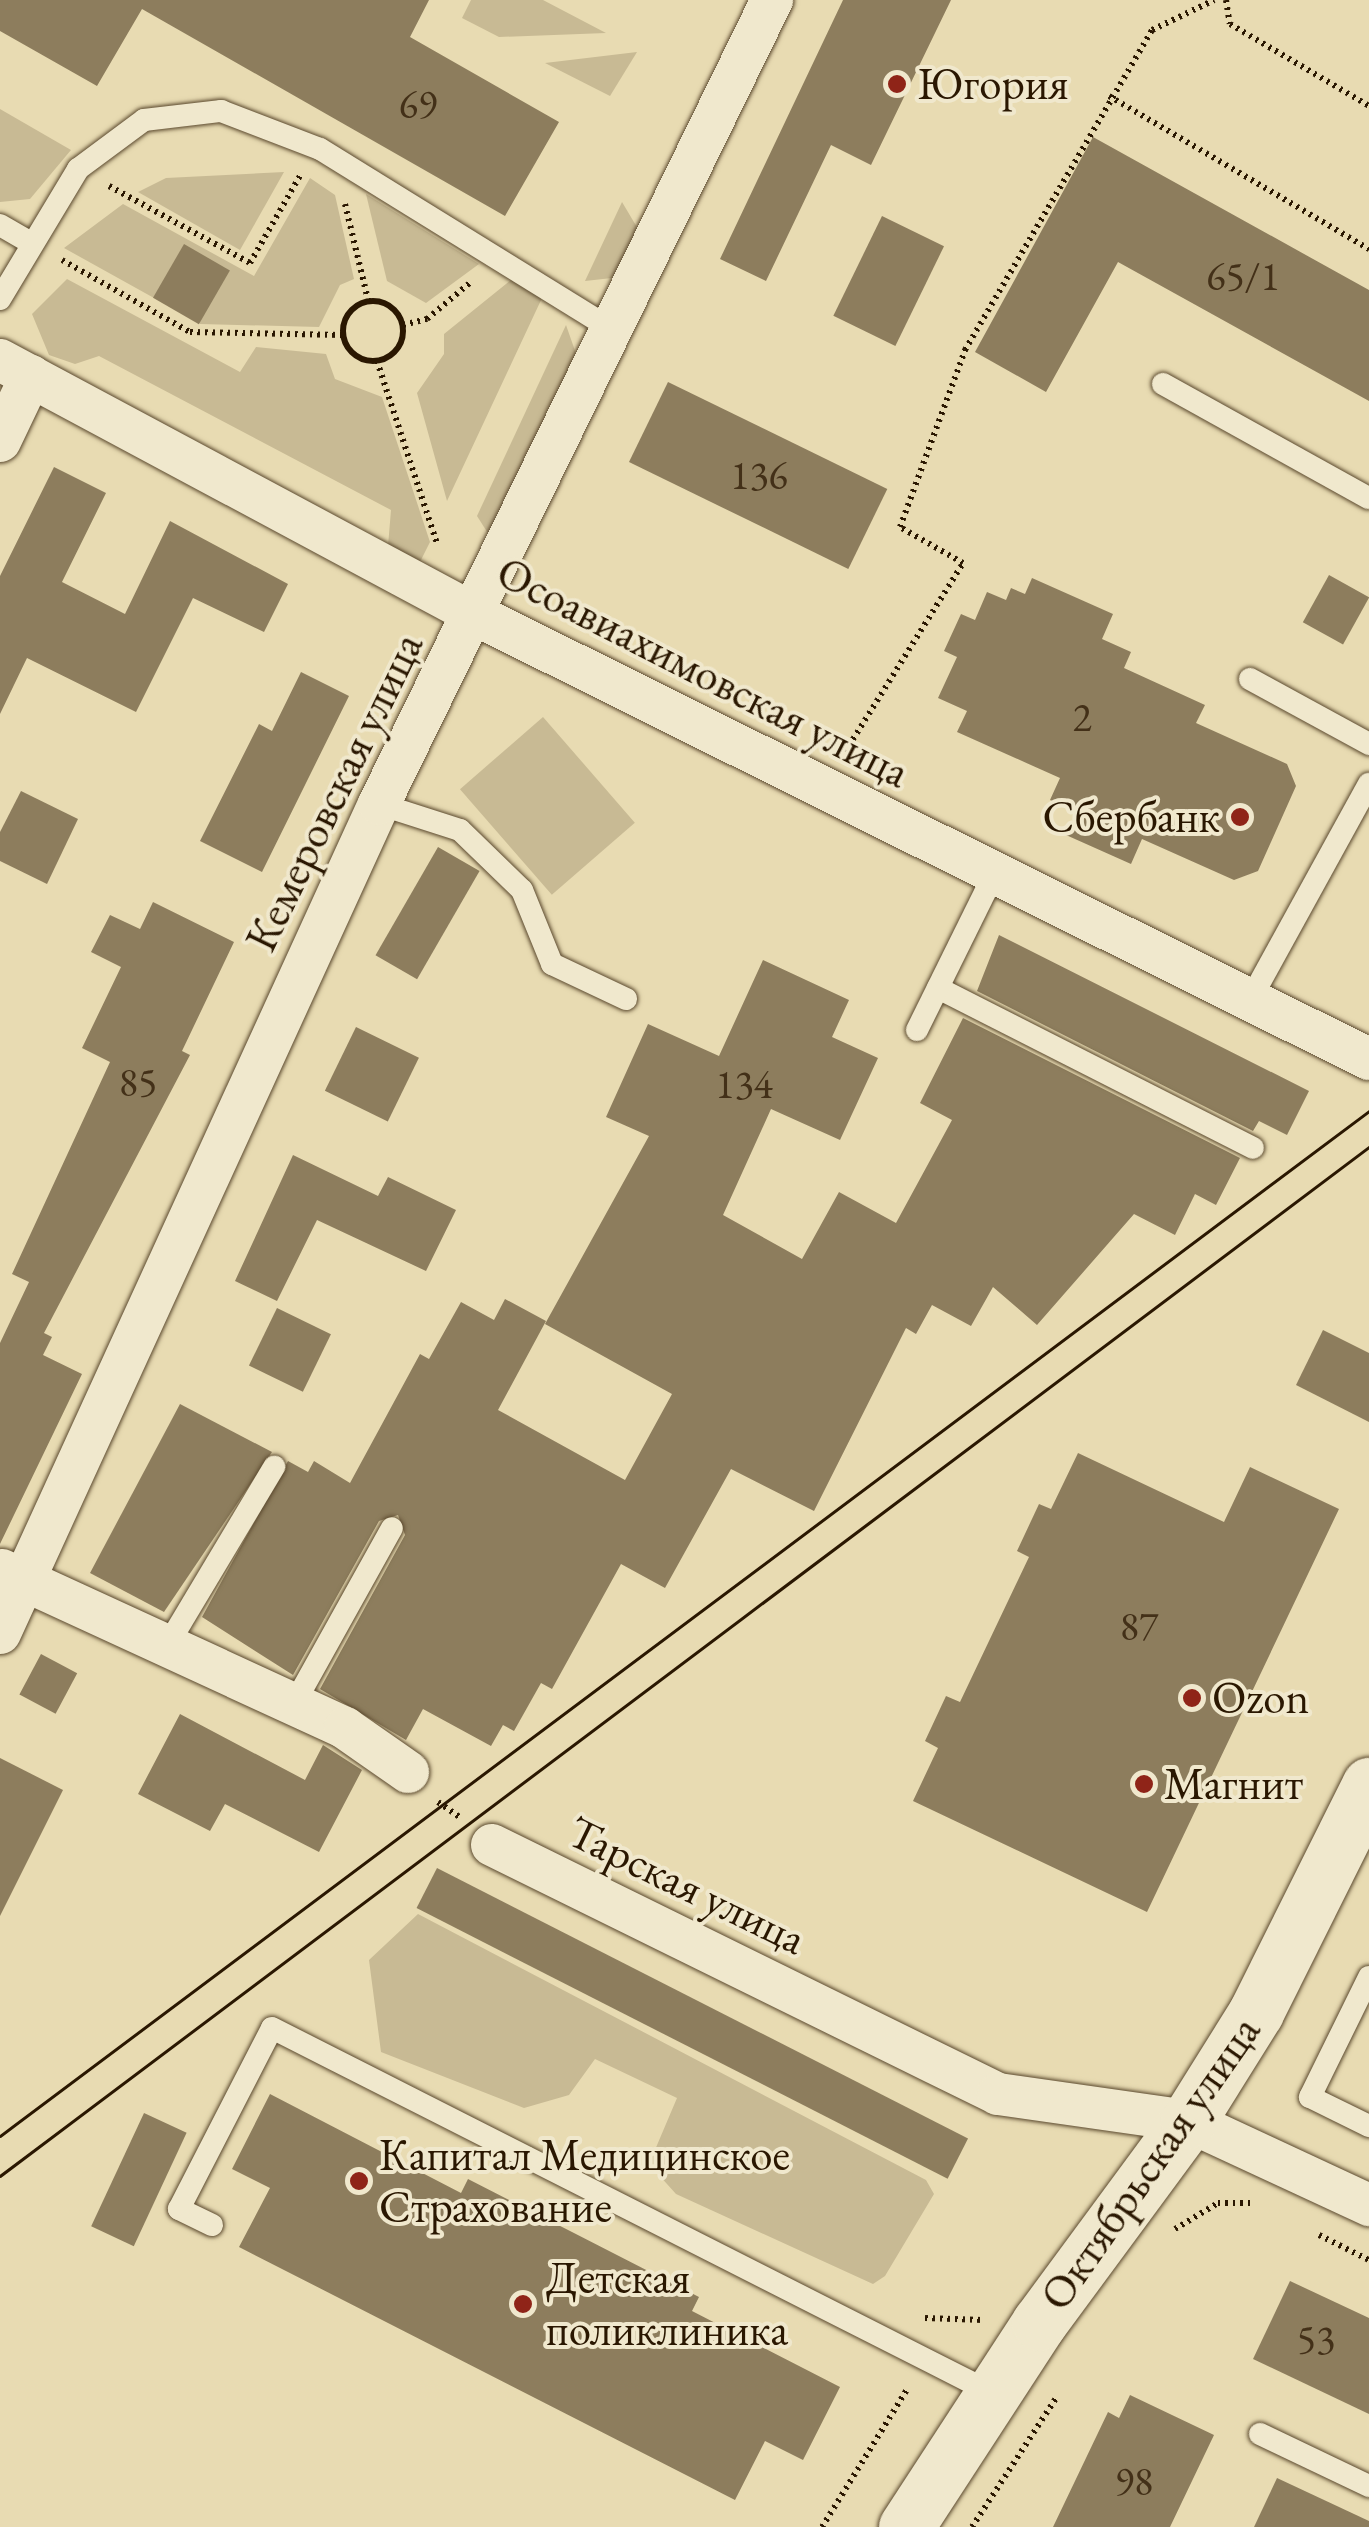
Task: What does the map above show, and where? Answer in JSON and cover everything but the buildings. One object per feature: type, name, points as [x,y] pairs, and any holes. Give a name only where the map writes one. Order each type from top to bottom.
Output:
[{"type":"street","name":"Кемеровская улица","points":[[0,1633],[12,1576],[379,804],[476,615],[772,0]]},
{"type":"street","name":"Осоавиахимовская улица","points":[[15,368],[476,615],[1369,1060]]},
{"type":"street","points":[[0,441],[15,368]]},
{"type":"street","points":[[12,1576],[294,1704],[408,1772]]},
{"type":"street","name":"Октябрьская улица","points":[[906,2527],[992,2393],[1188,2122],[1256,2012],[1369,1785]]},
{"type":"street","name":"Тарская улица","points":[[492,1845],[998,2094],[1188,2122],[1369,2205]]},
{"type":"lane","points":[[0,299],[30,242],[78,169],[144,120],[221,111],[325,152],[613,330]]},
{"type":"lane","points":[[0,224],[30,242]]},
{"type":"lane","points":[[1163,384],[1369,498]]},
{"type":"lane","points":[[1250,679],[1369,744]]},
{"type":"lane","points":[[1250,1002],[1369,784]]},
{"type":"lane","points":[[379,804],[460,830],[522,890],[552,964],[626,999]]},
{"type":"lane","points":[[917,1030],[994,874]]},
{"type":"lane","points":[[938,988],[1253,1148]]},
{"type":"lane","points":[[167,1646],[274,1467]]},
{"type":"lane","points":[[294,1704],[392,1528]]},
{"type":"lane","points":[[1369,1977],[1310,2097],[1369,2126]]},
{"type":"lane","points":[[212,2225],[180,2209],[272,2028],[992,2393]]},
{"type":"lane","points":[[1260,2434],[1369,2486]]},
{"type":"path","points":[[822,788],[964,563],[900,527],[966,350],[1109,96],[1152,30],[1214,0]]},
{"type":"path","points":[[1226,0],[1230,24],[1369,106]]},
{"type":"path","points":[[1109,96],[1369,249]]},
{"type":"path","points":[[78,169],[250,263],[325,152]]},
{"type":"path","points":[[325,152],[368,300]]},
{"type":"path","points":[[30,242],[190,332],[342,335]]},
{"type":"path","points":[[403,326],[427,318],[498,259]]},
{"type":"path","points":[[368,300],[390,306],[403,326],[397,348],[377,361],[354,356],[342,335],[348,313],[368,300]]},
{"type":"path","points":[[377,361],[437,544]]},
{"type":"path","points":[[408,1772],[492,1845]]},
{"type":"path","points":[[1164,2238],[1218,2203],[1268,2210]]},
{"type":"path","points":[[1302,2227],[1369,2260]]},
{"type":"path","points":[[822,2527],[954,2319]]},
{"type":"shaded area","points":[[471,0],[543,0],[606,33],[499,37],[462,18]]},
{"type":"shaded area","points":[[637,52],[610,96],[545,63]]},
{"type":"shaded area","points":[[0,109],[71,150],[30,199],[0,202]]},
{"type":"shaded area","points":[[284,172],[240,250],[138,192],[166,178]]},
{"type":"shaded area","points":[[310,178],[335,195],[354,279],[340,285],[319,327],[200,324],[184,245],[154,298],[64,248],[123,204],[254,276]]},
{"type":"shaded area","points":[[366,194],[479,264],[426,303],[387,281]]},
{"type":"shaded area","points":[[622,202],[641,234],[621,277],[585,281]]},
{"type":"shaded area","points":[[67,279],[240,372],[256,347],[326,354],[335,379],[382,397],[430,542],[419,564],[388,546],[391,510],[99,356],[75,364],[49,355],[32,314]]},
{"type":"shaded area","points":[[511,280],[542,298],[447,501],[417,393],[444,354],[444,334]]},
{"type":"shaded area","points":[[566,325],[580,365],[496,546],[477,516]]},
{"type":"shaded area","points":[[543,717],[635,823],[552,895],[460,789]]},
{"type":"shaded area","points":[[418,1914],[926,2180],[934,2194],[885,2276],[873,2284],[676,2194],[649,2164],[677,2098],[595,2059],[569,2095],[524,2108],[381,2052],[369,1960]]},
{"type":"tram line","points":[[0,2136],[1369,1111]]},
{"type":"tram line","points":[[0,2176],[1369,1147]]},
{"type":"place","name":"Югория","points":[[897,84]]},
{"type":"place","name":"Сбербанк","points":[[1240,817]]},
{"type":"place","name":"Ozon","points":[[1192,1698]]},
{"type":"place","name":"Магнит","points":[[1144,1784]]},
{"type":"place","name":"Капитал Медицинское Страхование","points":[[359,2181]]},
{"type":"place","name":"Детская поликлиника","points":[[523,2304]]}]
